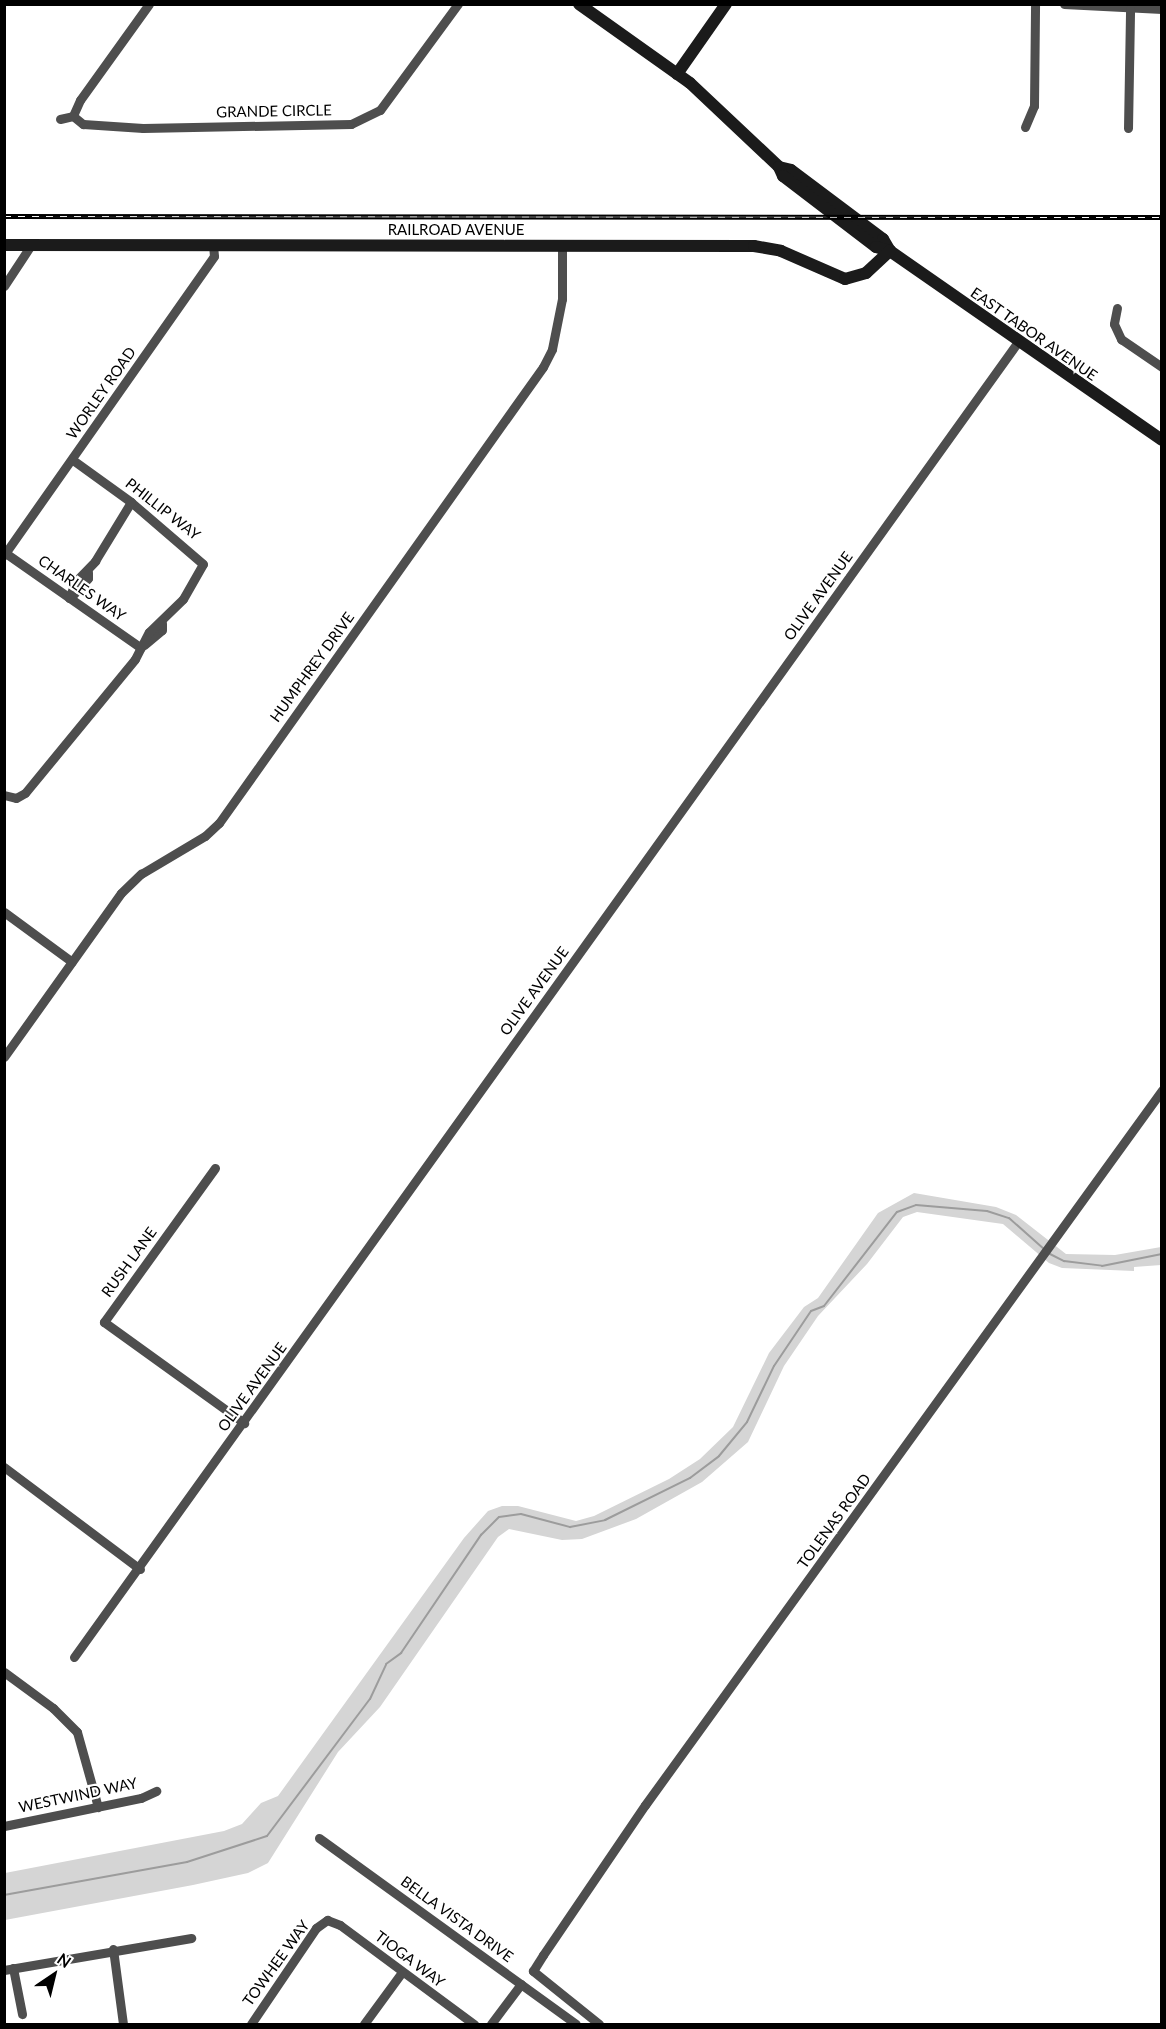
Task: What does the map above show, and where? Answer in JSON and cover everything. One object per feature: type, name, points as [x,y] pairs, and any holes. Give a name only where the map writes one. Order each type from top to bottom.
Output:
[{"type":"main road","points":[[677,74],[726,4]]},
{"type":"main road","name":"EAST TABOR AVENUE","points":[[583,6],[677,74],[779,167],[791,170],[883,239],[890,251],[1018,342],[1160,437]]},
{"type":"main road","name":"RAILROAD AVENUE","points":[[4,245],[770,247],[845,279],[866,273],[890,251]]},
{"type":"street","points":[[60,119],[73,116],[80,100],[149,4]]},
{"type":"street","name":"GRANDE CIRCLE","points":[[73,116],[83,124],[101,127],[351,124],[380,110],[458,4]]},
{"type":"street","points":[[1025,127],[1034,106],[1035,4]]},
{"type":"street","points":[[1064,4],[1161,9]]},
{"type":"street","points":[[1128,128],[1130,9]]},
{"type":"street","points":[[4,286],[31,245]]},
{"type":"street","name":"WORLEY ROAD","points":[[5,554],[214,256],[213,245]]},
{"type":"street","name":"HUMPHREY DRIVE","points":[[4,1057],[121,893],[141,874],[205,836],[219,823],[543,367],[552,349],[562,299],[562,245]]},
{"type":"street","points":[[1117,308],[1114,324],[1121,339],[1161,367]]},
{"type":"street","name":"OLIVE AVENUE","points":[[74,1657],[140,1569],[1018,342]]},
{"type":"street","name":"PHILLIP WAY","points":[[4,795],[16,798],[25,793],[141,648],[155,625],[162,623],[199,576],[203,564],[131,502],[73,460]]},
{"type":"street","points":[[69,598],[76,581],[88,572],[131,502]]},
{"type":"street","name":"CHARLES WAY","points":[[5,554],[141,648]]},
{"type":"street","points":[[4,912],[72,962]]},
{"type":"street","name":"TOLENAS ROAD","points":[[599,2025],[533,1971],[645,1805],[1161,1090]]},
{"type":"street","name":"RUSH LANE","points":[[215,1168],[104,1322],[244,1423]]},
{"type":"street","points":[[4,1467],[140,1569]]},
{"type":"street","points":[[4,1672],[53,1708],[77,1732],[98,1807]]},
{"type":"street","name":"WESTWIND WAY","points":[[4,1826],[98,1807],[156,1791]]},
{"type":"street","name":"BELLA VISTA DRIVE","points":[[319,1838],[576,2025]]},
{"type":"street","name":"TIOGA WAY","points":[[327,1920],[340,1925],[474,2025]]},
{"type":"street","name":"TOWHEE WAY","points":[[251,2025],[316,1928],[327,1920]]},
{"type":"street","points":[[22,2014],[9,1969],[113,1949],[191,1938]]},
{"type":"street","points":[[113,1949],[123,2025]]},
{"type":"street","points":[[364,2025],[402,1972]]},
{"type":"street","points":[[491,2025],[521,1984]]},
{"type":"shaded area","points":[[914,1193],[996,1207],[1016,1215],[1066,1254],[1115,1255],[1161,1247],[1161,1265],[1134,1267],[1134,1271],[1062,1268],[1049,1263],[1003,1224],[917,1212],[903,1217],[867,1264],[818,1316],[784,1366],[748,1442],[702,1482],[636,1519],[582,1539],[562,1540],[509,1529],[498,1537],[380,1707],[338,1752],[268,1863],[248,1873],[193,1885],[5,1920],[5,1873],[224,1831],[242,1824],[261,1803],[278,1796],[464,1538],[488,1511],[502,1506],[518,1506],[576,1521],[594,1516],[669,1479],[700,1459],[733,1427],[769,1353],[804,1307],[818,1298],[878,1213]]},
{"type":"waterway","points":[[4,1895],[187,1862],[267,1836],[370,1699],[386,1664],[401,1653],[481,1535],[499,1517],[521,1514],[570,1527],[605,1520],[690,1478],[719,1456],[747,1422],[774,1366],[811,1311],[824,1306],[897,1212],[916,1205],[987,1211],[1009,1218],[1044,1249]]},
{"type":"waterway","points":[[1048,1253],[1064,1261],[1102,1266],[1162,1254]]},
{"type":"railway","points":[[4,216],[1162,217]]}]
